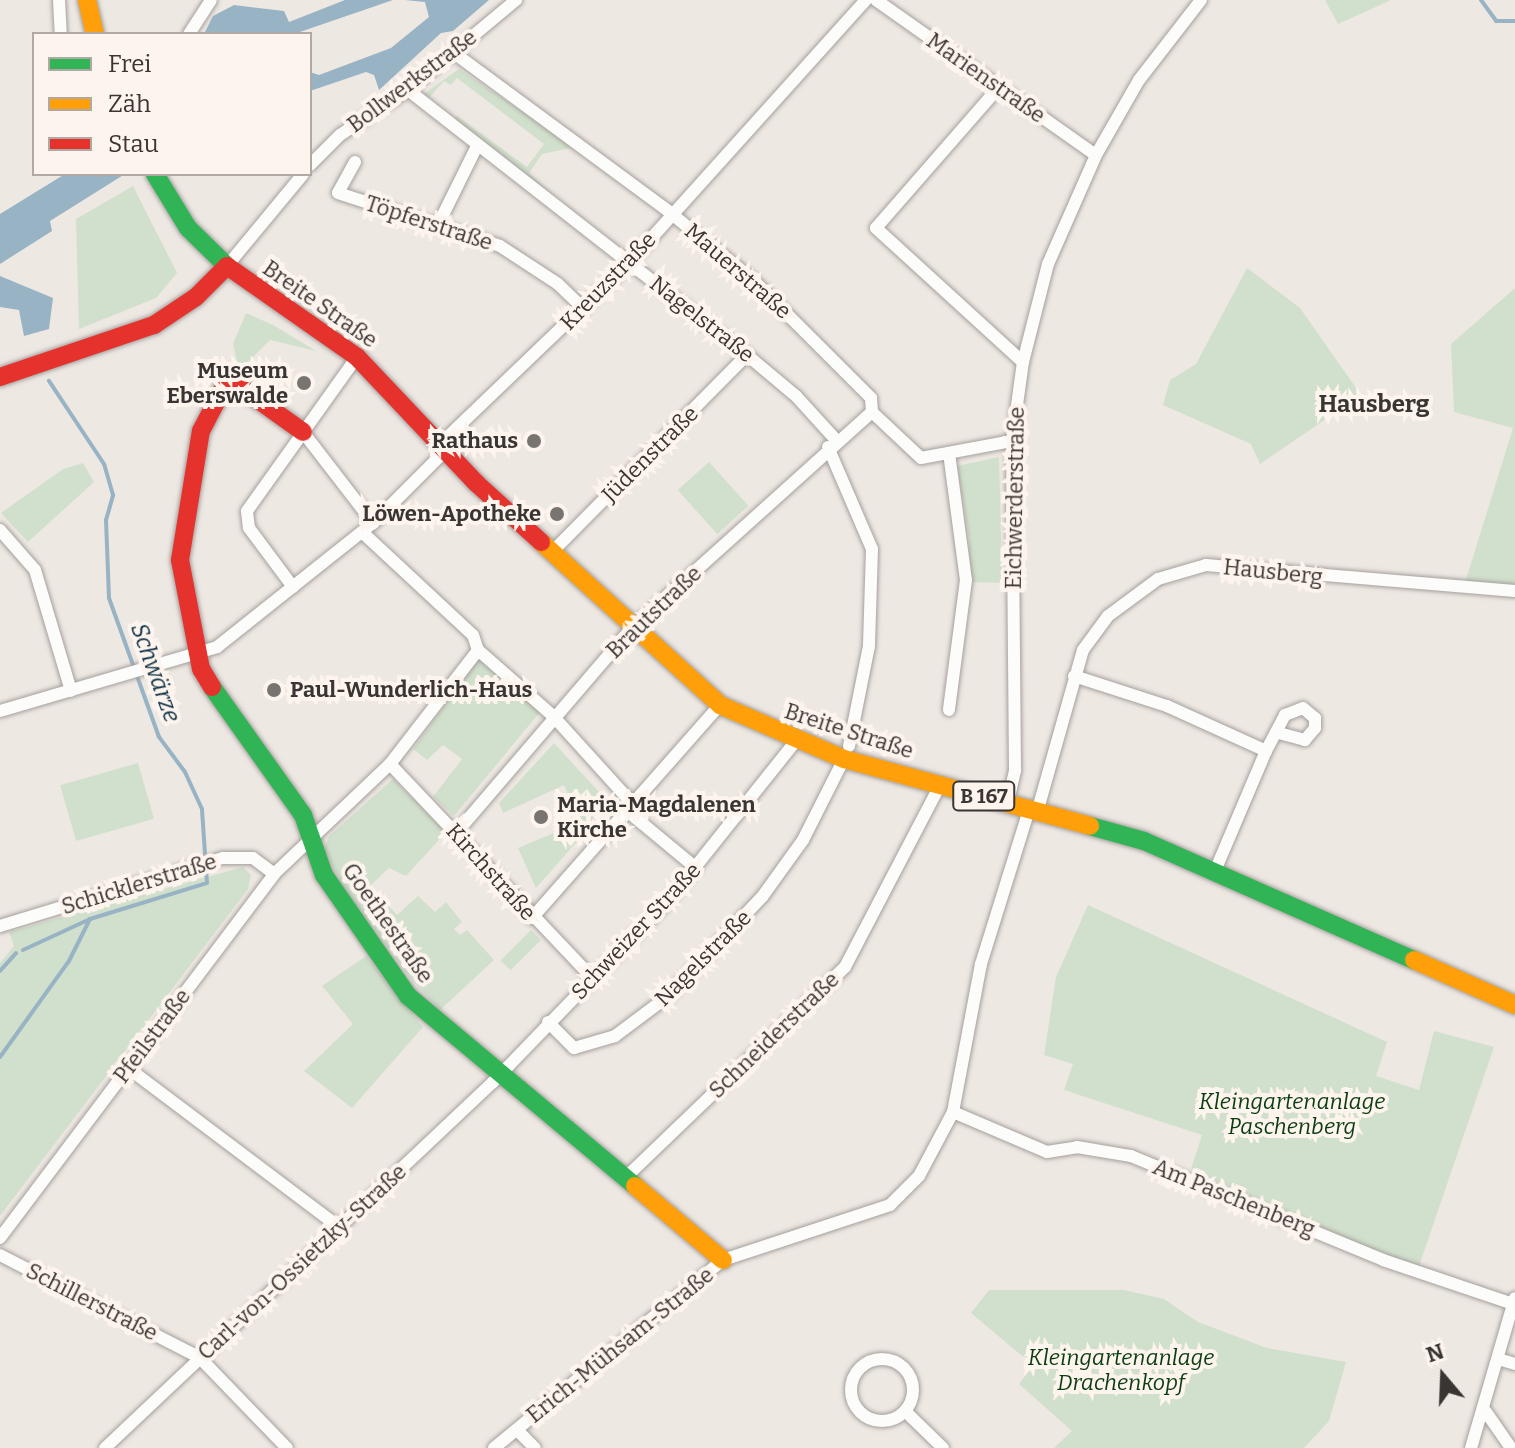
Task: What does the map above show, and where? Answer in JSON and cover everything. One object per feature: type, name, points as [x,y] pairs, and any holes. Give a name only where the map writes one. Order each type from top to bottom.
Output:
[{"type":"main road","points":[[87,0],[95,32]]},
{"type":"main road","name":"Breite Straße","points":[[156,176],[188,228],[227,266],[357,357],[442,446],[552,552],[720,705],[795,742],[847,752],[940,785],[1120,832],[1515,1005]]},
{"type":"main road","points":[[0,377],[143,330],[196,297],[227,266]]},
{"type":"main road","name":"Goethestraße","points":[[303,432],[238,383],[224,387],[196,442],[181,543],[205,676],[250,747],[303,815],[324,875],[408,996],[498,1075],[723,1260]]},
{"type":"street","points":[[59,0],[61,32]]},
{"type":"street","points":[[190,32],[211,0]]},
{"type":"street","name":"Bollwerkstraße","points":[[312,163],[340,135],[408,90],[516,0]]},
{"type":"street","name":"Kreuzstraße","points":[[0,711],[217,647],[373,523],[479,407],[629,263],[866,0]]},
{"type":"street","name":"Marienstraße","points":[[876,0],[1096,155]]},
{"type":"street","name":"Eichwerderstraße","points":[[1008,801],[1015,770],[1012,441],[1023,362],[1048,264],[1096,155],[1139,80],[1201,0]]},
{"type":"street","name":"Mauerstraße","points":[[454,53],[672,214],[797,322],[871,398],[872,412],[915,455],[949,453],[1012,441]]},
{"type":"street","points":[[999,87],[876,228],[1023,362]]},
{"type":"street","name":"Nagelstraße","points":[[408,90],[796,396],[832,444],[872,549],[869,646],[847,752],[803,840],[762,897],[667,997],[615,1036],[574,1048],[548,1022]]},
{"type":"street","points":[[438,225],[477,146]]},
{"type":"street","name":"Töpferstraße","points":[[355,162],[338,193],[500,246],[558,284],[584,309]]},
{"type":"street","points":[[227,266],[301,176]]},
{"type":"street","name":"Jüdenstraße","points":[[552,552],[747,355]]},
{"type":"street","points":[[293,587],[249,528],[247,511],[357,357]]},
{"type":"street","name":"Brautstraße","points":[[457,832],[553,716],[633,627],[832,444],[872,412]]},
{"type":"street","points":[[303,432],[373,523]]},
{"type":"street","points":[[949,453],[965,555],[957,658],[949,710]]},
{"type":"street","points":[[0,530],[35,570],[71,691]]},
{"type":"street","points":[[362,532],[473,635],[478,650],[553,716],[629,806],[696,868]]},
{"type":"street","name":"Hausberg","points":[[1034,808],[1074,676],[1094,632],[1121,605],[1158,579],[1206,565],[1515,591]]},
{"type":"street","name":"Pfeilstraße","points":[[0,1238],[274,874],[390,764],[478,650]]},
{"type":"street","points":[[1074,676],[1167,706],[1266,751]]},
{"type":"street","points":[[532,918],[720,705]]},
{"type":"street","points":[[1215,871],[1276,732]]},
{"type":"street","name":"Schweizer Straße","points":[[498,1075],[696,868],[795,742]]},
{"type":"street","name":"Kirchstraße","points":[[390,764],[457,832],[532,918],[593,979]]},
{"type":"street","name":"Schneiderstraße","points":[[624,1179],[845,967],[940,785]]},
{"type":"street","name":"Erich-Mühsam-Straße","points":[[494,1448],[723,1260],[890,1205],[932,1157],[953,1112],[981,964],[1034,808]]},
{"type":"street","name":"Schicklerstraße","points":[[0,926],[214,861],[244,856],[274,874]]},
{"type":"street","points":[[128,1068],[339,1227]]},
{"type":"street","name":"Carl-von-Ossietzky-Straße","points":[[105,1448],[498,1075]]},
{"type":"street","name":"Am Paschenberg","points":[[953,1112],[1047,1152],[1077,1147],[1131,1156],[1383,1260],[1514,1300],[1486,1412],[1471,1448]]},
{"type":"street","name":"Schillerstraße","points":[[0,1255],[200,1358],[287,1448]]},
{"type":"street","points":[[878,1359],[899,1363],[912,1380],[905,1411],[886,1421],[865,1417],[850,1388],[859,1369],[878,1359]]},
{"type":"street","points":[[1498,1359],[1515,1364]]},
{"type":"street","points":[[905,1411],[943,1448]]},
{"type":"street","points":[[1486,1412],[1511,1448]]},
{"type":"street","points":[[517,1430],[535,1448]]},
{"type":"green space","points":[[1325,0],[1389,0],[1389,1],[1338,24]]},
{"type":"green space","points":[[459,69],[583,153],[571,148],[542,154],[529,173],[550,192],[453,122],[457,116],[527,167],[544,144],[457,78],[451,85],[444,81],[426,101],[422,95]]},
{"type":"green space","points":[[133,186],[177,273],[156,298],[79,329],[76,219]]},
{"type":"green space","points":[[1247,268],[1300,308],[1361,395],[1260,464],[1251,444],[1163,405],[1170,380],[1196,364]]},
{"type":"green space","points":[[1515,288],[1515,591],[1464,586],[1513,428],[1454,412],[1451,344]]},
{"type":"green space","points":[[246,313],[316,351],[270,340],[239,371],[233,344]]},
{"type":"green space","points":[[999,457],[1002,583],[969,582],[969,538],[957,466]]},
{"type":"green space","points":[[709,462],[748,506],[717,534],[678,490]]},
{"type":"green space","points":[[83,463],[94,482],[28,542],[1,513],[63,469]]},
{"type":"green space","points":[[480,657],[540,712],[454,816],[433,797],[462,759],[443,745],[427,760],[413,749]]},
{"type":"green space","points":[[554,743],[610,804],[536,888],[518,848],[580,822],[577,813],[586,801],[578,791],[568,794],[564,785],[503,813],[499,803]]},
{"type":"green space","points":[[138,763],[154,819],[76,841],[60,785]]},
{"type":"green space","points":[[393,779],[446,832],[406,876],[389,868],[370,886],[397,915],[418,896],[435,912],[446,902],[462,922],[454,929],[460,935],[467,930],[494,960],[440,1010],[410,978],[345,889],[324,850],[329,836]]},
{"type":"green space","points":[[243,867],[251,875],[248,889],[0,1216],[0,963],[14,946],[9,932]]},
{"type":"green space","name":"Kleingartenanlage Paschenberg","points":[[1088,905],[1387,1042],[1376,1076],[1419,1090],[1434,1031],[1494,1047],[1418,1269],[1383,1260],[1191,1169],[1202,1135],[1064,1090],[1073,1064],[1044,1055],[1056,977]]},
{"type":"green space","points":[[531,930],[541,940],[510,970],[501,960]]},
{"type":"green space","points":[[366,956],[423,1027],[352,1108],[304,1071],[353,1024],[322,986]]},
{"type":"green space","name":"Kleingartenanlage Drachenkopf","points":[[989,1290],[1124,1290],[1164,1299],[1198,1322],[1267,1348],[1346,1362],[1329,1421],[1304,1448],[1054,1448],[1072,1431],[1019,1384],[1033,1365],[971,1313]]},
{"type":"water","points":[[345,0],[393,0],[300,32],[205,32],[213,16],[234,5],[284,11],[289,22]]},
{"type":"water","points":[[405,0],[489,0],[453,31],[441,33],[379,90],[374,75],[366,72],[312,90],[312,73],[319,75],[391,48],[429,17],[425,2]]},
{"type":"water","points":[[62,176],[122,176],[50,221],[52,231],[0,264],[0,214]]},
{"type":"water","points":[[0,276],[53,298],[49,329],[24,336],[19,310],[0,307]]},
{"type":"waterway","points":[[1481,0],[1496,21],[1515,21]]},
{"type":"waterway","name":"Schwärze","points":[[23,950],[90,919],[207,883],[202,809],[185,772],[159,737],[109,598],[106,520],[113,495],[104,464],[49,381]]},
{"type":"waterway","points":[[0,1057],[69,961],[90,919]]},
{"type":"waterway","name":"Schwärze","points":[[0,971],[16,953]]},
{"type":"traffic: fast","points":[[156,176],[188,228],[227,266]]},
{"type":"traffic: fast","points":[[212,687],[303,815],[324,875],[408,996],[635,1186]]},
{"type":"traffic: fast","points":[[1090,826],[1144,841],[1414,960]]},
{"type":"traffic: slow","points":[[87,0],[95,32]]},
{"type":"traffic: slow","points":[[541,542],[720,705],[844,759],[1090,826]]},
{"type":"traffic: slow","points":[[1414,960],[1515,1005]]},
{"type":"traffic: slow","points":[[635,1186],[723,1260]]},
{"type":"traffic: jam","points":[[0,377],[154,325],[196,297],[227,266],[357,357],[476,483],[541,542]]},
{"type":"traffic: jam","points":[[212,687],[201,669],[180,560],[201,431],[224,387],[233,382],[303,432]]},
{"type":"place","name":"Museum Eberswalde","points":[[304,383]]},
{"type":"place","name":"Rathaus","points":[[534,441]]},
{"type":"place","name":"Löwen-Apotheke","points":[[557,514]]},
{"type":"place","name":"Paul-Wunderlich-Haus","points":[[274,690]]},
{"type":"place","name":"Maria-Magdalenen Kirche","points":[[541,817]]},
{"type":"district","name":"Hausberg","points":[[1374,405]]}]
